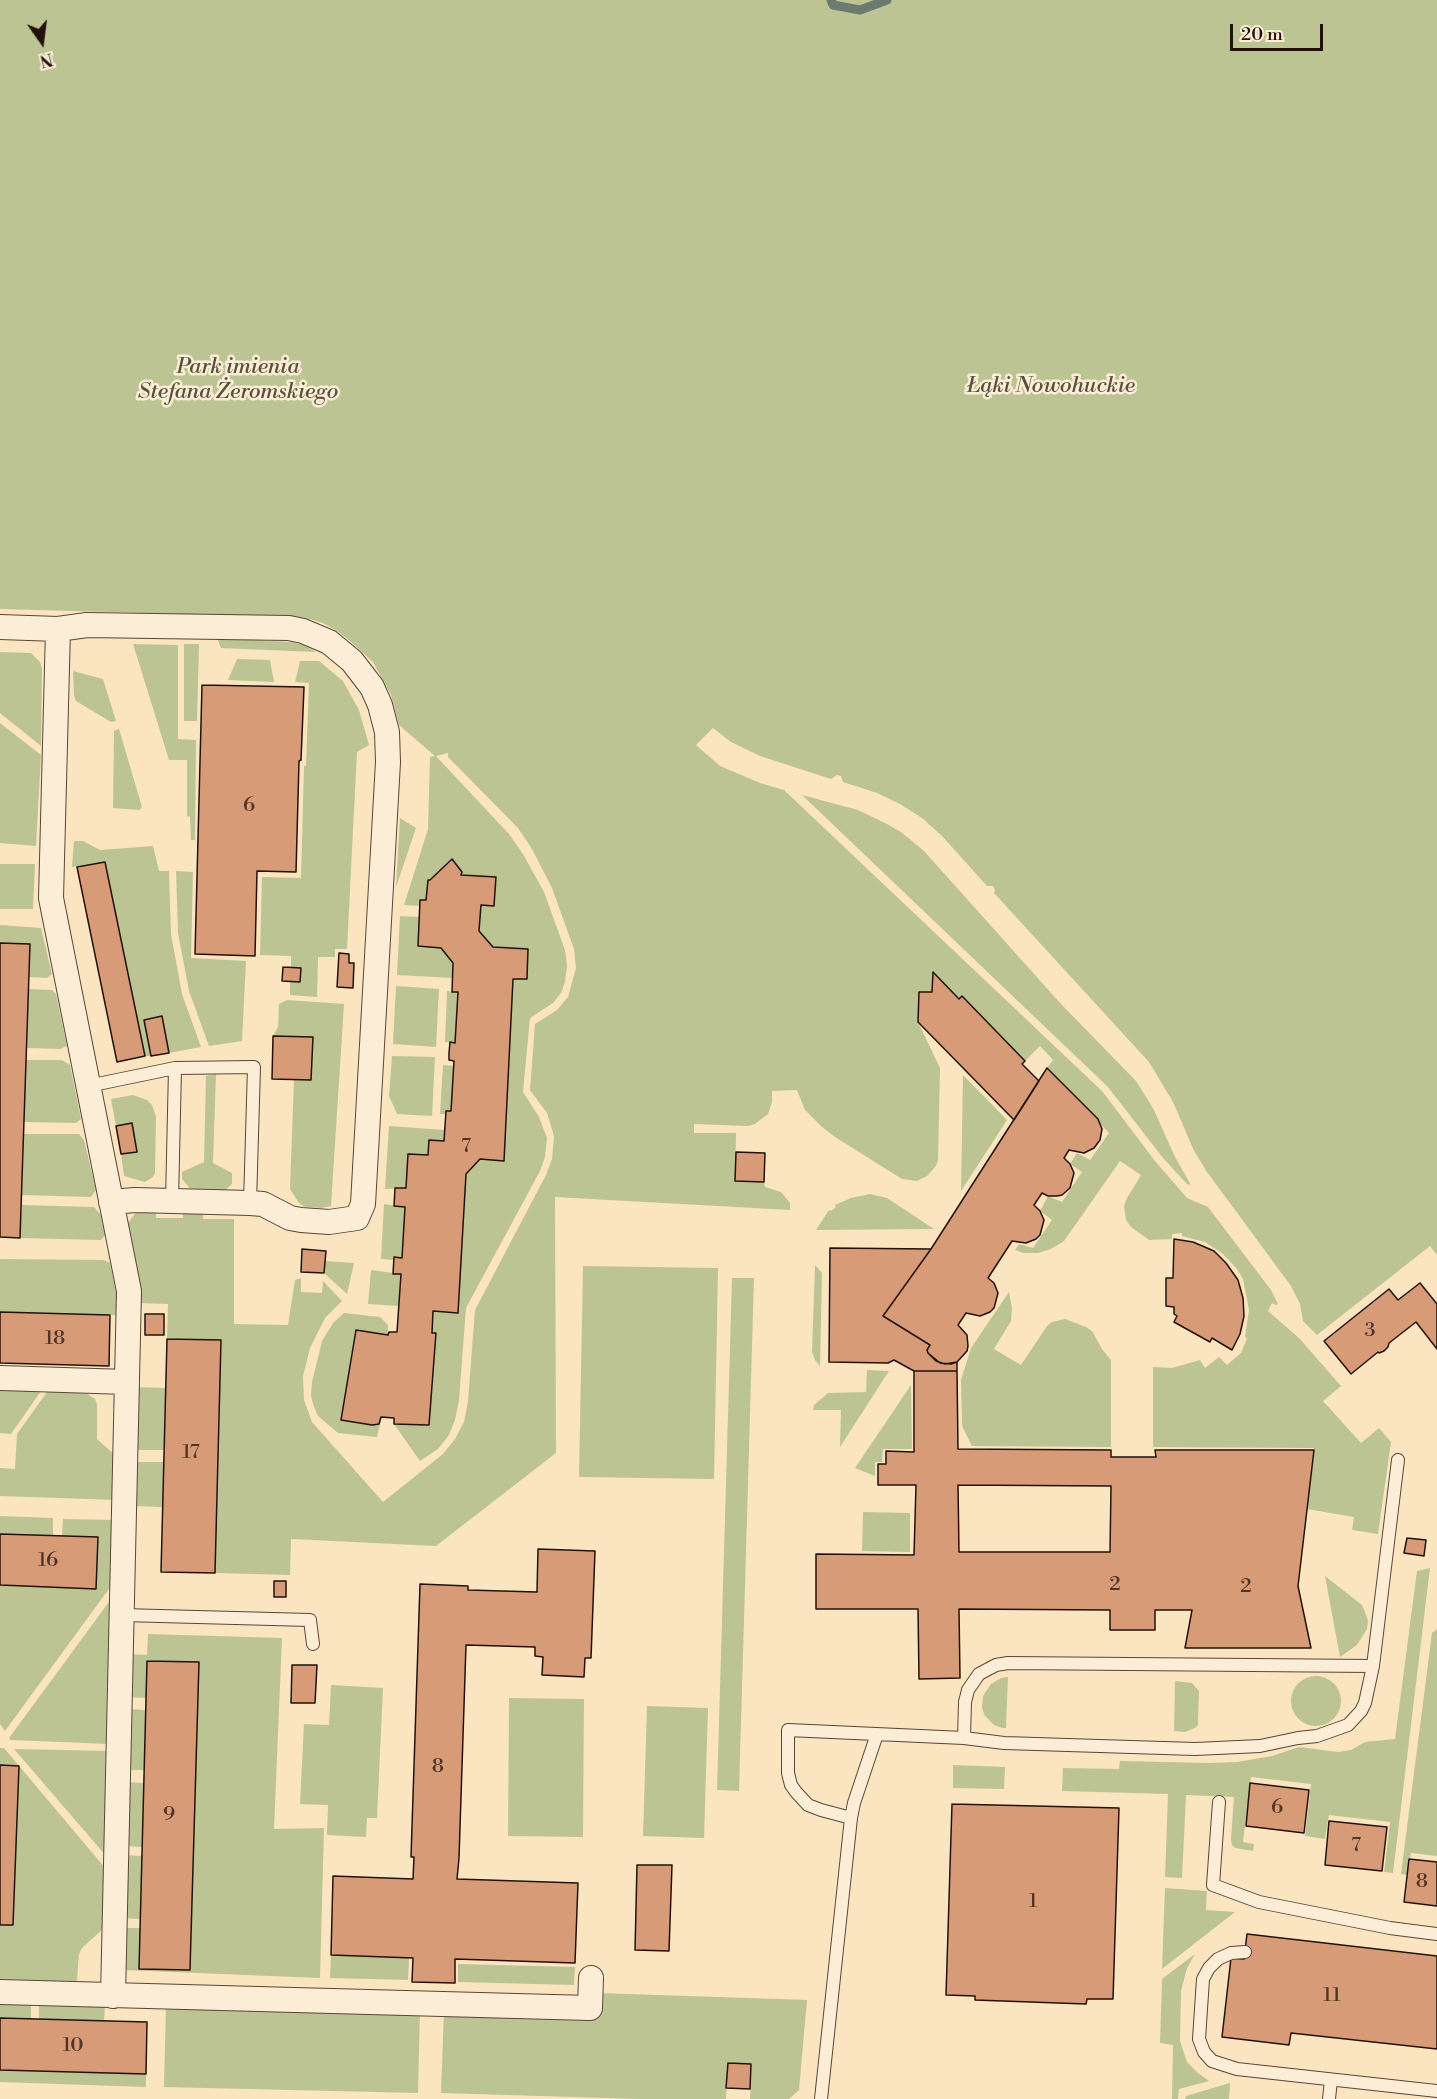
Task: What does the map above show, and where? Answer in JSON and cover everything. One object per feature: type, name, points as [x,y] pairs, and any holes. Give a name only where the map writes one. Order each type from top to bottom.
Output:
[{"type":"street","points":[[0,627],[58,629],[87,625],[289,628],[303,631],[329,642],[352,661],[372,687],[380,705],[387,732],[388,762],[363,1204],[357,1218],[329,1222],[301,1220],[290,1218],[263,1204],[250,1203],[111,1202]]},
{"type":"street","points":[[58,629],[51,898],[129,1291],[112,1996]]},
{"type":"street","points":[[0,1378],[126,1382]]},
{"type":"street","points":[[0,1992],[590,2008],[591,1978]]},
{"type":"lane","points":[[88,1086],[176,1068],[254,1067],[250,1203]]},
{"type":"lane","points":[[172,1201],[176,1068]]},
{"type":"lane","points":[[851,1818],[808,1805],[796,1792],[791,1785],[788,1773],[788,1730],[964,1738],[1004,1743],[1195,1749],[1260,1746],[1317,1736],[1348,1725],[1361,1711],[1373,1666],[1398,1460]]},
{"type":"lane","points":[[122,1615],[310,1620],[313,1644]]},
{"type":"lane","points":[[964,1738],[965,1702],[968,1690],[979,1674],[996,1665],[1008,1663],[1373,1666]]},
{"type":"lane","points":[[821,2099],[851,1818],[877,1734]]},
{"type":"lane","points":[[1219,1802],[1213,1885],[1259,1902],[1390,1928],[1437,1934]]},
{"type":"lane","points":[[1245,1952],[1232,1953],[1218,1959],[1203,1979],[1198,2033],[1204,2052],[1217,2064],[1231,2068],[1437,2091]]},
{"type":"lane","points":[[1329,2099],[1331,2080]]},
{"type":"green space","points":[[0,0],[1437,0],[1437,1255],[1430,1246],[1317,1335],[1303,1321],[1300,1304],[1291,1286],[1194,1151],[1173,1102],[1149,1062],[994,893],[993,886],[987,886],[942,836],[922,818],[900,804],[877,793],[843,782],[841,776],[837,775],[831,779],[760,756],[731,742],[713,728],[696,745],[720,766],[760,783],[784,790],[1102,1091],[1155,1161],[1187,1198],[1208,1207],[1271,1290],[1278,1304],[1272,1303],[1268,1311],[1299,1338],[1341,1386],[1323,1401],[1361,1443],[1379,1428],[1391,1442],[1378,1534],[1352,1530],[1354,1517],[1307,1509],[1314,1448],[1153,1447],[1153,1367],[1172,1368],[1200,1360],[1205,1368],[1219,1357],[1227,1365],[1241,1353],[1247,1339],[1245,1337],[1249,1310],[1243,1279],[1223,1254],[1205,1242],[1182,1236],[1182,1233],[1172,1234],[1172,1239],[1149,1240],[1131,1227],[1126,1220],[1124,1206],[1141,1175],[1120,1161],[1064,1241],[1051,1249],[1038,1253],[1023,1253],[1015,1250],[1019,1244],[1033,1248],[1052,1220],[1040,1211],[1048,1196],[1062,1202],[1082,1172],[1070,1164],[1077,1153],[1090,1160],[1109,1133],[1047,1068],[1053,1060],[1040,1046],[1025,1061],[962,997],[959,999],[933,973],[932,992],[919,992],[918,1022],[940,1068],[938,1160],[927,1176],[917,1181],[902,1179],[822,1127],[805,1110],[797,1090],[772,1091],[772,1102],[768,1114],[755,1124],[748,1126],[694,1124],[694,1133],[736,1133],[735,1181],[764,1182],[765,1187],[781,1192],[790,1203],[790,1210],[555,1197],[556,1453],[436,1546],[291,1539],[290,1575],[215,1573],[221,1340],[167,1339],[168,1304],[139,1303],[125,1227],[137,1211],[156,1211],[156,1218],[183,1218],[183,1211],[203,1212],[203,1219],[234,1219],[234,1324],[288,1325],[295,1280],[301,1278],[301,1292],[322,1293],[323,1281],[342,1301],[325,1318],[310,1348],[303,1376],[304,1400],[312,1422],[383,1502],[443,1454],[455,1439],[464,1422],[468,1401],[475,1310],[546,1175],[552,1159],[554,1136],[547,1113],[530,1090],[535,1024],[557,1010],[568,997],[576,968],[574,949],[552,888],[532,849],[518,828],[448,757],[448,753],[436,756],[509,834],[523,854],[544,892],[565,950],[567,966],[561,993],[553,1003],[530,1018],[523,1092],[539,1117],[547,1138],[545,1157],[540,1171],[466,1308],[459,1400],[449,1435],[438,1449],[420,1461],[394,1424],[429,1425],[436,1333],[432,1333],[433,1311],[458,1312],[466,1174],[480,1159],[504,1161],[513,979],[527,979],[528,950],[493,947],[479,931],[481,905],[494,906],[496,877],[461,875],[462,872],[451,859],[428,880],[426,900],[420,900],[420,906],[404,905],[428,829],[430,757],[435,756],[399,725],[391,695],[373,662],[337,631],[310,619],[291,617],[0,609]]},
{"type":"green space","points":[[217,638],[291,642],[304,645],[316,652],[221,648]]},
{"type":"green space","points":[[133,644],[178,645],[178,739],[196,740],[195,840],[191,840],[190,817],[187,816],[187,760],[169,760]]},
{"type":"green space","points":[[184,644],[199,644],[197,721],[184,721]]},
{"type":"green space","points":[[0,652],[31,653],[40,662],[42,669],[41,746],[0,713]]},
{"type":"green space","points":[[237,659],[270,660],[274,682],[228,680]]},
{"type":"green space","points":[[300,661],[319,661],[343,681],[359,710],[369,745],[357,752],[347,949],[335,949],[335,957],[318,957],[317,997],[290,995],[290,981],[300,982],[301,969],[291,968],[291,956],[260,955],[262,877],[301,878],[309,683],[295,682]]},
{"type":"green space","points":[[73,671],[103,679],[116,721],[111,722],[76,701]]},
{"type":"green space","points":[[0,723],[41,755],[36,846],[0,843]]},
{"type":"green space","points":[[119,729],[142,807],[139,810],[113,808],[114,731]]},
{"type":"green space","points":[[802,795],[858,810],[901,832],[924,851],[1061,1004],[1136,1081],[1153,1108],[1175,1157],[1191,1185],[1187,1184],[1163,1158],[1108,1087]]},
{"type":"green space","points":[[400,818],[416,828],[396,887]]},
{"type":"green space","points":[[74,841],[83,841],[100,850],[153,846],[159,871],[169,871],[171,934],[182,994],[201,1047],[169,1053],[161,1016],[144,1020],[151,1056],[145,1056],[105,862],[72,867]]},
{"type":"green space","points":[[0,864],[35,864],[33,909],[0,909]]},
{"type":"green space","points":[[176,871],[193,872],[191,958],[246,961],[242,1041],[209,1046],[189,991],[178,933]]},
{"type":"green space","points":[[400,916],[419,917],[453,963],[452,978],[397,975]]},
{"type":"green space","points":[[0,925],[41,928],[52,974],[47,978],[29,977],[30,944],[0,943]]},
{"type":"green space","points":[[396,986],[439,989],[436,1047],[393,1044]]},
{"type":"green space","points":[[28,989],[52,990],[56,994],[67,1046],[60,1049],[27,1048]]},
{"type":"green space","points":[[447,991],[458,992],[455,1043],[445,1042]]},
{"type":"green space","points":[[287,1000],[344,1004],[331,1206],[321,1208],[305,1207],[299,1203],[290,1189],[294,1080],[311,1079],[312,1037],[273,1036],[278,1027],[279,1004]]},
{"type":"green space","points":[[392,1056],[435,1057],[432,1116],[397,1114],[389,1096]]},
{"type":"green space","points":[[26,1060],[62,1060],[70,1065],[81,1119],[76,1123],[24,1122]]},
{"type":"green space","points":[[443,1065],[454,1066],[451,1111],[440,1114]]},
{"type":"green space","points":[[216,1074],[213,1163],[232,1173],[232,1184],[223,1192],[193,1192],[182,1179],[182,1172],[204,1162],[206,1076]]},
{"type":"green space","points":[[963,1075],[1007,1120],[961,1191]]},
{"type":"green space","points":[[133,1095],[147,1100],[152,1105],[156,1117],[155,1173],[145,1182],[124,1176],[121,1154],[136,1152],[132,1123],[116,1126],[111,1099]]},
{"type":"green space","points":[[389,1126],[445,1130],[444,1141],[429,1140],[428,1155],[408,1154],[406,1188],[385,1189]]},
{"type":"green space","points":[[24,1134],[79,1134],[84,1140],[96,1190],[91,1197],[22,1195]]},
{"type":"green space","points":[[870,1194],[887,1198],[934,1229],[816,1230],[829,1210],[836,1207],[835,1205],[851,1198]]},
{"type":"green space","points":[[384,1204],[405,1207],[402,1258],[381,1259]]},
{"type":"green space","points":[[22,1205],[94,1207],[101,1215],[105,1235],[101,1240],[20,1238]]},
{"type":"green space","points":[[0,1259],[104,1260],[110,1263],[116,1292],[117,1315],[0,1312]]},
{"type":"green space","points":[[325,1261],[354,1263],[347,1294],[324,1273]]},
{"type":"green space","points":[[815,1265],[822,1273],[820,1366],[812,1352]]},
{"type":"green space","points":[[583,1266],[718,1268],[714,1479],[579,1477]]},
{"type":"green space","points":[[371,1270],[401,1274],[399,1306],[368,1304]]},
{"type":"green space","points":[[732,1278],[754,1278],[739,1791],[717,1790]]},
{"type":"green space","points":[[1009,1292],[1012,1308],[1011,1321],[994,1349],[1021,1365],[1052,1322],[1065,1319],[1092,1331],[1111,1360],[1111,1447],[972,1446],[962,1426],[961,1380],[971,1348]]},
{"type":"green space","points":[[344,1313],[380,1317],[388,1325],[388,1335],[356,1330],[341,1419],[372,1425],[379,1424],[381,1420],[377,1437],[338,1433],[318,1416],[311,1396],[322,1341],[333,1323]]},
{"type":"green space","points":[[867,1370],[889,1371],[840,1447],[841,1410],[813,1410],[814,1405],[828,1393],[866,1392]]},
{"type":"green space","points":[[911,1385],[912,1449],[883,1449],[882,1462],[875,1462],[875,1476],[855,1468]]},
{"type":"green space","points":[[135,1387],[166,1388],[164,1450],[133,1450]]},
{"type":"green space","points":[[0,1390],[41,1391],[11,1434],[0,1433]]},
{"type":"green space","points":[[47,1392],[86,1393],[95,1399],[97,1439],[117,1457],[116,1500],[0,1496],[0,1468],[15,1469],[17,1434]]},
{"type":"green space","points":[[134,1462],[164,1462],[163,1507],[132,1506]]},
{"type":"green space","points":[[863,1512],[910,1513],[910,1552],[862,1551]]},
{"type":"green space","points":[[0,1516],[53,1518],[53,1536],[0,1534]]},
{"type":"green space","points":[[63,1519],[115,1520],[114,1582],[5,1731],[0,1724],[0,1585],[96,1588],[62,1536]]},
{"type":"green space","points":[[1430,1568],[1393,1873],[1384,1872],[1390,1822],[1329,1815],[1325,1839],[1305,1836],[1311,1784],[1251,1777],[1243,1842],[1254,1844],[1253,1851],[1235,1848],[1232,1845],[1234,1797],[1186,1795],[1182,1878],[1165,1877],[1168,1794],[1062,1791],[1063,1768],[1119,1769],[1120,1761],[1237,1762],[1272,1756],[1299,1747],[1338,1752],[1351,1750],[1365,1742],[1395,1739],[1417,1571]]},
{"type":"green space","points":[[1325,1576],[1362,1605],[1368,1620],[1367,1629],[1357,1645],[1340,1657]]},
{"type":"green space","points":[[114,1595],[109,1744],[10,1740],[9,1738]]},
{"type":"green space","points":[[1437,1629],[1437,1856],[1411,1853],[1408,1875],[1401,1874],[1432,1633]]},
{"type":"green space","points":[[148,1634],[282,1638],[274,1829],[324,1828],[320,1978],[123,1970],[123,1928],[140,1928],[139,1969],[190,1969],[199,1663],[146,1698],[128,1697],[129,1654],[147,1655]]},
{"type":"green space","points":[[1316,1676],[1325,1678],[1336,1687],[1341,1701],[1339,1710],[1330,1721],[1316,1726],[1307,1724],[1296,1715],[1291,1701],[1293,1692],[1302,1681]]},
{"type":"green space","points":[[1008,1677],[1006,1728],[1002,1728],[994,1725],[985,1716],[982,1708],[983,1696],[991,1684]]},
{"type":"green space","points":[[1175,1681],[1192,1683],[1199,1691],[1198,1725],[1185,1732],[1174,1731]]},
{"type":"green space","points":[[331,1685],[383,1688],[377,1818],[367,1818],[366,1837],[327,1835],[328,1805],[300,1804],[304,1724],[329,1725]]},
{"type":"green space","points":[[509,1698],[584,1699],[583,1837],[508,1836]]},
{"type":"green space","points":[[647,1706],[708,1708],[704,1838],[643,1836]]},
{"type":"green space","points":[[128,1709],[146,1710],[144,1770],[126,1770]]},
{"type":"green space","points":[[0,1748],[4,1748],[106,1869],[104,1928],[82,1948],[75,1982],[0,1979],[0,1925],[13,1925],[19,1766],[0,1765]]},
{"type":"green space","points":[[14,1749],[110,1751],[107,1857]]},
{"type":"green space","points":[[953,1765],[1005,1767],[1004,1789],[953,1788]]},
{"type":"green space","points":[[126,1782],[144,1783],[142,1847],[124,1846]]},
{"type":"green space","points":[[124,1855],[142,1856],[140,1919],[123,1918]]},
{"type":"green space","points":[[1165,1888],[1207,1891],[1206,1910],[1235,1912],[1162,1969]]},
{"type":"green space","points":[[1195,1954],[1187,1968],[1181,1991],[1180,2041],[1187,2062],[1209,2081],[1179,2089],[1178,2099],[1172,2099],[1173,2045],[1160,2043],[1162,1979]]},
{"type":"green space","points":[[331,1955],[409,1958],[408,1980],[330,1978]]},
{"type":"green space","points":[[458,1964],[575,1967],[574,1985],[458,1982]]},
{"type":"green space","points":[[598,1993],[807,2000],[799,2090],[789,2099],[750,2099],[751,2064],[728,2063],[726,2099],[639,2099],[441,2093],[444,2011],[597,2015]]},
{"type":"green space","points":[[0,2003],[31,2004],[31,2019],[0,2018]]},
{"type":"green space","points":[[39,2004],[105,2006],[104,2021],[39,2019]]},
{"type":"green space","points":[[166,2005],[420,2009],[418,2093],[164,2087]]},
{"type":"green space","points":[[0,2070],[146,2074],[146,2087],[0,2082]]},
{"type":"green space","points":[[1230,2083],[1229,2099],[1185,2099],[1186,2096]]},
{"type":"building","points":[[202,685],[304,687],[296,872],[257,871],[255,956],[195,954]]},
{"type":"building","points":[[452,859],[462,872],[461,875],[496,877],[494,906],[481,905],[479,931],[493,947],[528,949],[527,979],[513,979],[504,1161],[480,1159],[466,1174],[458,1313],[433,1311],[432,1333],[436,1333],[429,1425],[394,1424],[394,1418],[381,1417],[379,1424],[372,1425],[341,1420],[356,1330],[388,1335],[389,1332],[397,1332],[401,1274],[393,1274],[394,1257],[402,1258],[405,1207],[394,1206],[395,1188],[406,1188],[408,1154],[428,1155],[429,1140],[444,1141],[446,1111],[451,1111],[454,1061],[449,1060],[449,1053],[450,1042],[455,1043],[458,992],[452,992],[453,963],[441,948],[418,946],[420,900],[426,900],[428,880]]},
{"type":"building","points":[[105,862],[145,1056],[117,1062],[77,867]]},
{"type":"building","points":[[0,943],[30,944],[20,1238],[0,1237]]},
{"type":"building","points":[[339,953],[349,954],[349,963],[354,963],[353,988],[337,987]]},
{"type":"building","points":[[283,967],[301,968],[300,982],[282,981]]},
{"type":"building","points":[[933,972],[959,999],[962,996],[1025,1061],[1022,1064],[1039,1081],[1014,1120],[918,1022],[919,992],[932,992]]},
{"type":"building","points":[[162,1016],[169,1053],[151,1056],[144,1020]]},
{"type":"building","points":[[273,1036],[313,1037],[311,1080],[272,1079]]},
{"type":"building","points":[[1047,1068],[1098,1119],[1102,1129],[1100,1140],[1094,1148],[1084,1153],[1069,1150],[1064,1158],[1074,1173],[1070,1188],[1057,1196],[1042,1193],[1034,1205],[1044,1220],[1040,1235],[1026,1243],[1012,1241],[988,1278],[994,1283],[998,1293],[994,1308],[980,1316],[966,1313],[958,1325],[967,1335],[967,1351],[957,1362],[940,1363],[928,1353],[930,1345],[883,1316],[931,1249]]},
{"type":"building","points":[[132,1123],[137,1152],[121,1154],[116,1126]]},
{"type":"building","points":[[736,1152],[765,1153],[764,1182],[735,1181]]},
{"type":"building","points":[[1174,1239],[1193,1242],[1214,1251],[1238,1280],[1243,1298],[1244,1316],[1240,1334],[1232,1350],[1212,1338],[1210,1342],[1174,1322],[1177,1316],[1174,1314],[1174,1307],[1166,1306],[1166,1278],[1173,1278]]},
{"type":"building","points":[[830,1248],[931,1249],[883,1316],[930,1345],[928,1353],[936,1361],[945,1364],[957,1362],[957,1371],[914,1371],[894,1360],[888,1363],[829,1362]]},
{"type":"building","points":[[302,1249],[326,1251],[324,1273],[301,1272]]},
{"type":"building","points":[[1420,1283],[1437,1304],[1437,1349],[1416,1322],[1389,1343],[1384,1351],[1378,1352],[1351,1374],[1324,1341],[1389,1289],[1398,1300]]},
{"type":"building","points":[[0,1312],[110,1315],[109,1366],[0,1363]]},
{"type":"building","points":[[145,1314],[164,1314],[164,1335],[145,1335]]},
{"type":"building","points":[[167,1339],[221,1340],[215,1573],[161,1572]]},
{"type":"building","points":[[914,1371],[957,1371],[958,1449],[1111,1450],[1111,1457],[1156,1457],[1155,1450],[1314,1450],[1298,1586],[1311,1648],[1185,1648],[1192,1610],[1155,1610],[1155,1630],[1110,1630],[1110,1610],[959,1609],[960,1678],[919,1679],[918,1609],[816,1609],[816,1554],[914,1555],[916,1485],[878,1485],[878,1464],[886,1464],[886,1451],[914,1452]],"holes":[[[958,1485],[1111,1486],[1110,1552],[959,1552]]]},
{"type":"building","points":[[0,1534],[98,1537],[96,1589],[0,1585]]},
{"type":"building","points":[[1407,1538],[1426,1540],[1424,1556],[1404,1553]]},
{"type":"building","points":[[538,1549],[595,1551],[591,1658],[585,1658],[584,1677],[542,1675],[543,1657],[535,1656],[535,1647],[466,1645],[457,1879],[578,1883],[575,1963],[455,1959],[455,1983],[412,1982],[413,1958],[331,1955],[333,1876],[413,1879],[414,1857],[411,1857],[420,1584],[468,1586],[468,1590],[537,1592]]},
{"type":"building","points":[[274,1581],[286,1581],[286,1597],[274,1597]]},
{"type":"building","points":[[147,1661],[199,1662],[190,1970],[139,1969]]},
{"type":"building","points":[[292,1665],[317,1665],[315,1703],[291,1703]]},
{"type":"building","points":[[0,1765],[19,1766],[13,1925],[0,1925]]},
{"type":"building","points":[[1250,1783],[1309,1790],[1304,1833],[1246,1826]]},
{"type":"building","points":[[952,1804],[1119,1808],[1113,1999],[1087,1999],[1086,2004],[975,2000],[975,1996],[946,1995]]},
{"type":"building","points":[[1329,1821],[1387,1827],[1382,1871],[1325,1865]]},
{"type":"building","points":[[1409,1859],[1437,1862],[1437,1906],[1404,1902]]},
{"type":"building","points":[[637,1865],[672,1865],[669,1951],[635,1950]]},
{"type":"building","points":[[1247,1934],[1437,1956],[1437,2049],[1291,2033],[1289,2045],[1222,2037],[1231,1958],[1244,1959]]},
{"type":"building","points":[[0,2018],[147,2022],[146,2074],[0,2070]]},
{"type":"building","points":[[728,2063],[751,2064],[750,2089],[726,2088]]},
{"type":"waterway","points":[[831,0],[833,5],[860,10],[887,0]]},
{"type":"park label","name":"Park imienia Stefana Żeromskiego","points":[[238,380]]},
{"type":"park label","name":"Łąki Nowohuckie","points":[[1051,387]]}]
